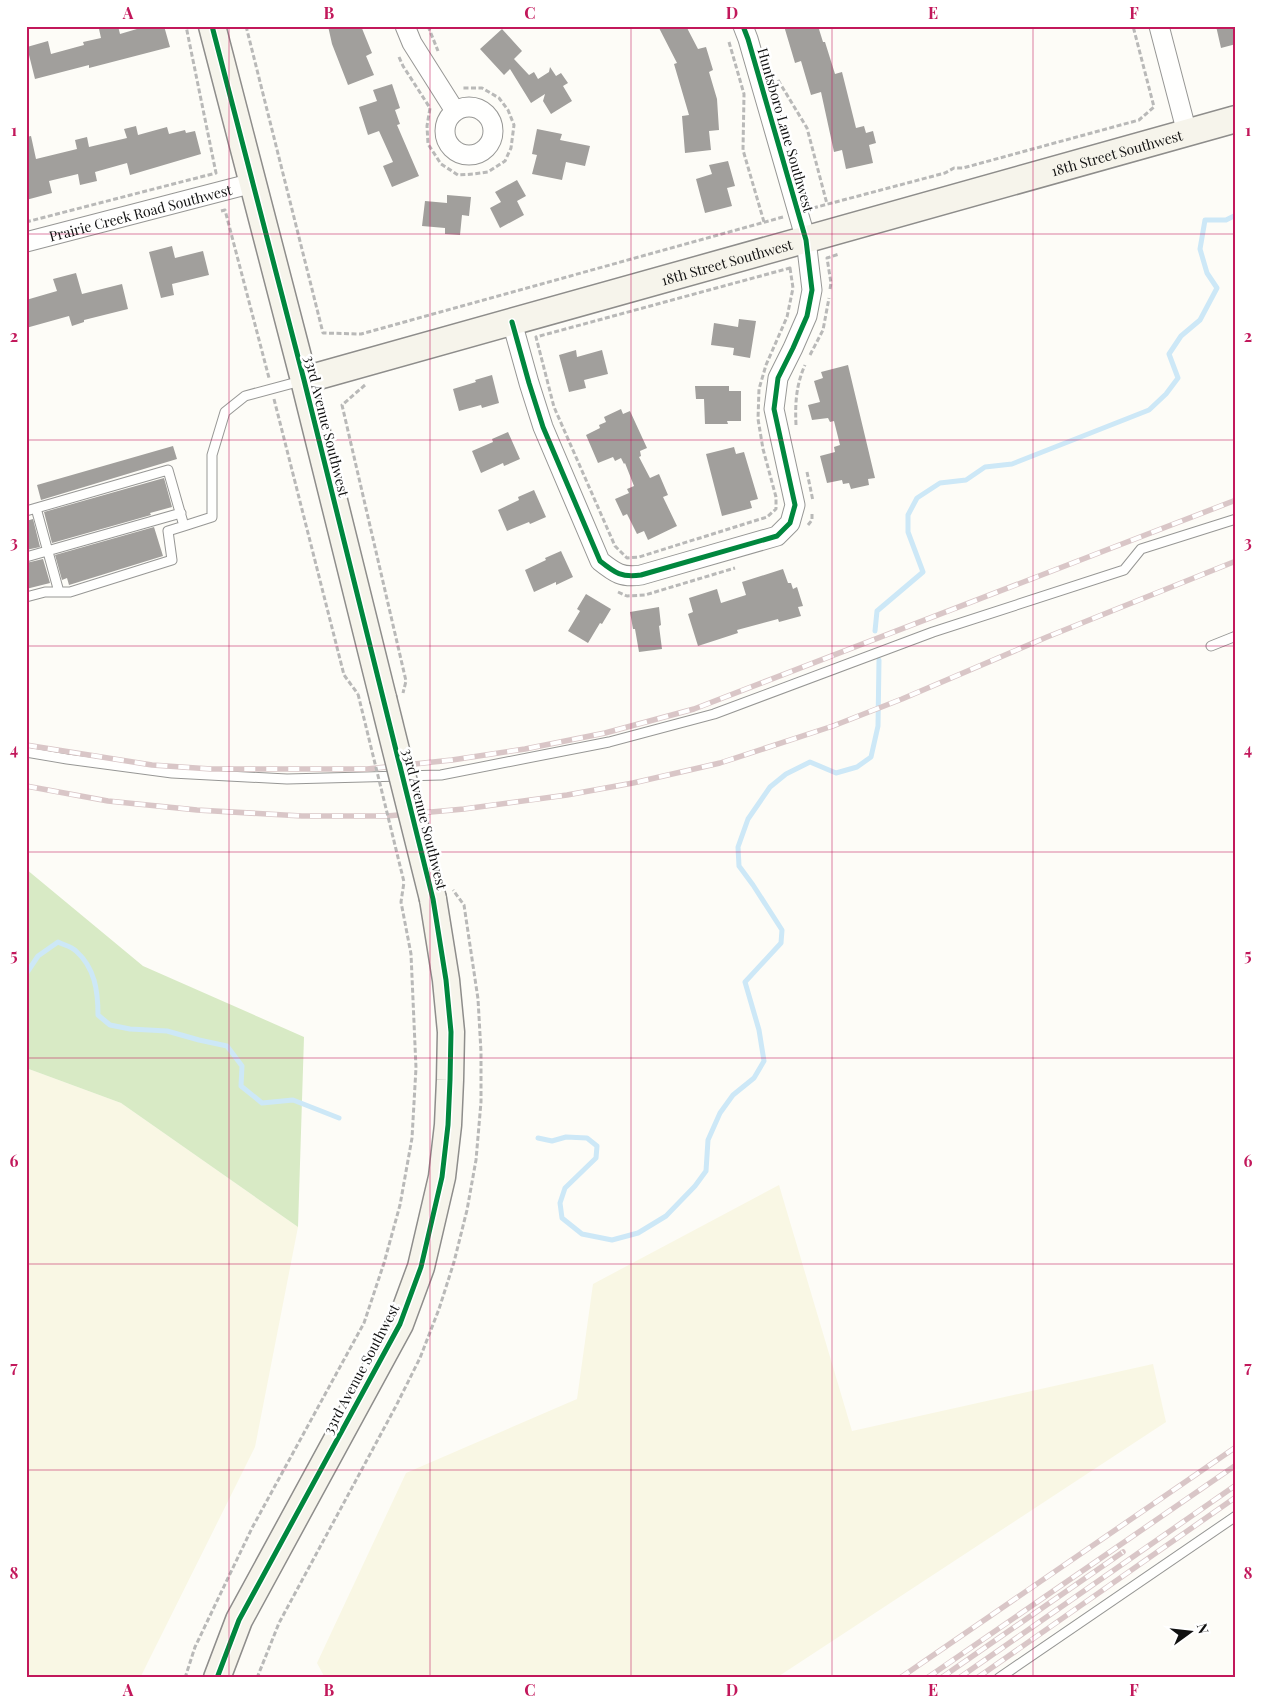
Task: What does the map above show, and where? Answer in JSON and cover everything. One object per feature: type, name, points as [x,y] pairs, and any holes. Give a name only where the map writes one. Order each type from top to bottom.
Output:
[{"type":"street","name":"33rd Avenue Southwest","points":[[212,26],[304,380],[371,696],[433,899],[447,988],[451,1032],[448,1125],[442,1176],[421,1267],[400,1324],[239,1620],[217,1678]]},
{"type":"street","points":[[405,26],[412,43],[455,111]]},
{"type":"street","name":"Huntsboro Lane Southwest","points":[[512,322],[543,427],[600,561],[612,571],[628,578],[642,576],[777,536],[790,523],[795,505],[774,409],[778,378],[807,316],[812,290],[806,240],[743,26]]},
{"type":"street","points":[[1159,26],[1187,133]]},
{"type":"street","name":"18th Street Southwest","points":[[304,380],[1236,119]]},
{"type":"street","name":"Prairie Creek Road Southwest","points":[[26,242],[253,183]]},
{"type":"lane","points":[[26,597],[45,592],[70,592],[172,560],[168,531],[212,517],[212,455],[225,412],[245,396],[304,380]]},
{"type":"lane","points":[[59,592],[48,551],[31,510],[168,470],[184,526]]},
{"type":"lane","points":[[26,557],[181,513]]},
{"type":"lane","points":[[26,752],[172,774],[287,779],[440,775],[609,742],[714,714],[933,632],[1124,570],[1141,549],[1236,519]]},
{"type":"lane","points":[[1211,646],[1236,636]]},
{"type":"lane","points":[[1000,1678],[1236,1516]]},
{"type":"path","points":[[26,222],[216,173],[186,26]]},
{"type":"path","points":[[246,26],[323,333],[361,334],[784,216]]},
{"type":"path","points":[[807,210],[945,173],[954,168],[963,168],[1140,120],[1154,107],[1134,26]]},
{"type":"path","points":[[729,40],[744,94],[743,150],[764,222]]},
{"type":"path","points":[[777,78],[807,128],[827,204]]},
{"type":"path","points":[[790,268],[794,288],[787,317],[766,365],[759,389],[758,418],[763,449],[776,497],[776,508],[768,517],[639,558],[627,558],[615,546],[554,407],[536,337],[790,268]]},
{"type":"path","points":[[185,1678],[195,1647],[252,1528],[364,1323],[384,1263],[400,1205],[412,1138],[416,1068],[412,954],[401,902],[404,882],[371,696]]},
{"type":"shaded area","points":[[26,1068],[121,1103],[298,1227],[255,1447],[140,1678],[26,1678]]},
{"type":"shaded area","points":[[779,1185],[852,1431],[1153,1364],[1166,1422],[776,1678],[325,1678],[317,1663],[406,1473],[577,1399],[593,1284]]},
{"type":"green space","points":[[26,869],[143,966],[304,1037],[298,1227],[121,1103],[26,1068]]},
{"type":"building","points":[[118,26],[120,34],[147,26],[164,26],[170,47],[89,68],[89,65],[35,79],[27,47],[48,41],[51,54],[84,45],[83,42],[101,38],[99,29]]},
{"type":"building","points":[[328,26],[361,26],[372,53],[366,56],[374,75],[348,85],[332,44]]},
{"type":"building","points":[[658,26],[686,26],[698,49],[706,47],[713,70],[709,72],[717,99],[719,130],[709,131],[711,150],[685,153],[682,116],[689,115],[674,64],[677,63]]},
{"type":"building","points":[[784,26],[818,26],[835,74],[842,72],[856,128],[864,126],[866,133],[873,131],[876,143],[869,145],[873,163],[846,169],[842,150],[834,152],[821,92],[811,95],[801,61],[795,63]]},
{"type":"building","points":[[1216,26],[1236,26],[1236,44],[1221,48]]},
{"type":"building","points":[[502,29],[522,51],[514,59],[529,75],[534,72],[538,79],[549,72],[550,67],[556,76],[561,73],[568,83],[563,86],[572,101],[551,114],[543,101],[545,94],[531,103],[510,69],[504,75],[480,49]]},
{"type":"building","points":[[392,84],[400,108],[395,110],[400,124],[397,125],[419,176],[392,187],[383,166],[393,162],[379,131],[368,135],[359,107],[377,101],[373,90]]},
{"type":"building","points":[[136,126],[138,135],[167,127],[169,134],[185,130],[186,133],[195,131],[201,154],[130,175],[127,163],[95,172],[97,181],[80,185],[78,174],[49,181],[52,193],[26,200],[26,137],[31,136],[36,159],[77,149],[75,140],[87,137],[89,147],[127,138],[124,129]]},
{"type":"building","points":[[537,129],[562,134],[560,140],[590,146],[585,166],[566,162],[562,180],[532,174],[537,155],[532,154]]},
{"type":"building","points":[[728,161],[735,186],[727,188],[732,206],[705,213],[696,179],[712,174],[709,165]]},
{"type":"building","points":[[517,180],[526,196],[517,201],[524,215],[500,228],[490,208],[501,202],[495,192]]},
{"type":"building","points":[[447,195],[471,197],[469,216],[462,215],[460,235],[445,234],[445,228],[422,226],[425,201],[447,203]]},
{"type":"building","points":[[172,246],[175,258],[203,251],[209,275],[172,284],[174,295],[161,298],[149,252]]},
{"type":"building","points":[[76,273],[82,294],[122,284],[128,309],[84,320],[84,322],[72,326],[69,316],[26,328],[26,300],[57,291],[53,279]]},
{"type":"building","points":[[739,319],[756,321],[750,358],[733,355],[734,348],[711,345],[714,323],[738,327]]},
{"type":"building","points":[[576,350],[577,357],[602,350],[608,374],[584,380],[586,388],[569,392],[559,355]]},
{"type":"building","points":[[848,365],[875,478],[868,479],[869,485],[851,489],[849,483],[843,484],[842,480],[827,483],[820,456],[835,452],[834,447],[840,445],[834,421],[830,422],[828,418],[812,420],[808,405],[820,402],[814,381],[823,378],[821,372]]},
{"type":"building","points":[[492,375],[499,403],[482,408],[481,405],[459,411],[453,389]]},
{"type":"building","points":[[695,386],[729,386],[729,391],[741,391],[741,421],[727,421],[728,424],[705,424],[704,399],[696,399]]},
{"type":"building","points":[[621,409],[623,414],[630,411],[647,448],[640,451],[641,456],[639,457],[650,478],[659,474],[668,495],[663,497],[677,526],[648,540],[644,531],[637,534],[627,514],[623,516],[615,499],[629,493],[627,489],[634,486],[625,463],[621,458],[615,461],[613,457],[598,463],[586,435],[600,428],[599,425],[606,422],[604,417]]},
{"type":"building","points":[[508,432],[520,459],[504,466],[503,463],[481,473],[472,451],[493,442],[492,439]]},
{"type":"building","points":[[173,446],[177,459],[41,500],[37,485]]},
{"type":"building","points":[[734,447],[736,454],[744,452],[758,499],[750,501],[752,508],[722,516],[706,454]]},
{"type":"building","points":[[164,478],[172,507],[150,513],[151,515],[52,543],[44,512]]},
{"type":"building","points":[[534,490],[546,517],[507,531],[498,510],[519,500],[518,497]]},
{"type":"building","points":[[33,519],[40,547],[26,550],[26,521]]},
{"type":"building","points":[[154,527],[163,556],[69,585],[67,578],[62,580],[55,555]]},
{"type":"building","points":[[561,551],[573,577],[534,592],[525,570]]},
{"type":"building","points":[[43,559],[50,583],[26,589],[26,563]]},
{"type":"building","points":[[783,569],[788,583],[791,583],[793,589],[797,587],[803,606],[798,607],[801,616],[779,622],[778,619],[737,630],[738,633],[698,646],[688,614],[693,612],[689,598],[717,589],[721,603],[746,595],[742,582]]},
{"type":"building","points":[[586,594],[611,609],[588,643],[568,631],[580,611],[577,609]]},
{"type":"building","points":[[659,607],[662,649],[639,652],[630,612]]},
{"type":"waterway","points":[[875,631],[877,611],[923,572],[908,532],[908,515],[917,498],[940,483],[966,480],[985,467],[1012,464],[1149,410],[1166,394],[1178,378],[1169,354],[1181,336],[1200,320],[1217,288],[1207,273],[1200,249],[1205,220],[1226,220],[1236,215]]},
{"type":"waterway","points":[[538,1138],[552,1141],[566,1137],[587,1138],[597,1146],[596,1158],[565,1188],[560,1203],[562,1218],[582,1234],[612,1240],[638,1233],[666,1216],[695,1186],[706,1171],[708,1140],[720,1113],[733,1095],[754,1078],[764,1061],[759,1030],[745,982],[781,943],[782,930],[739,866],[738,847],[748,819],[770,787],[786,774],[810,762],[836,773],[857,767],[871,757],[878,726],[879,660]]},
{"type":"waterway","points":[[26,974],[38,956],[58,942],[70,947],[82,958],[91,972],[96,989],[98,1015],[110,1025],[130,1029],[167,1031],[227,1046],[242,1066],[241,1086],[262,1103],[293,1100],[339,1118]]},
{"type":"railway","points":[[26,745],[152,765],[211,769],[367,769],[452,760],[525,749],[605,733],[694,709],[1236,500]]},
{"type":"railway","points":[[26,786],[108,801],[197,810],[302,816],[387,816],[464,809],[567,795],[633,783],[720,763],[833,726],[1236,561]]},
{"type":"railway","points":[[900,1678],[1236,1447]]},
{"type":"railway","points":[[927,1678],[1236,1465]]},
{"type":"railway","points":[[959,1678],[1236,1485]]},
{"type":"railway","points":[[977,1678],[1236,1497]]},
{"type":"railway","points":[[941,1678],[1123,1552]]},
{"type":"cycle path","points":[[212,26],[304,380],[433,899],[446,980],[451,1032],[448,1125],[442,1177],[421,1267],[400,1324],[239,1620],[217,1678]]},
{"type":"cycle path","points":[[512,322],[543,427],[600,561],[610,569],[619,574],[629,576],[641,575],[777,536],[790,523],[795,505],[774,409],[778,378],[807,316],[812,290],[806,240],[743,26]]}]
